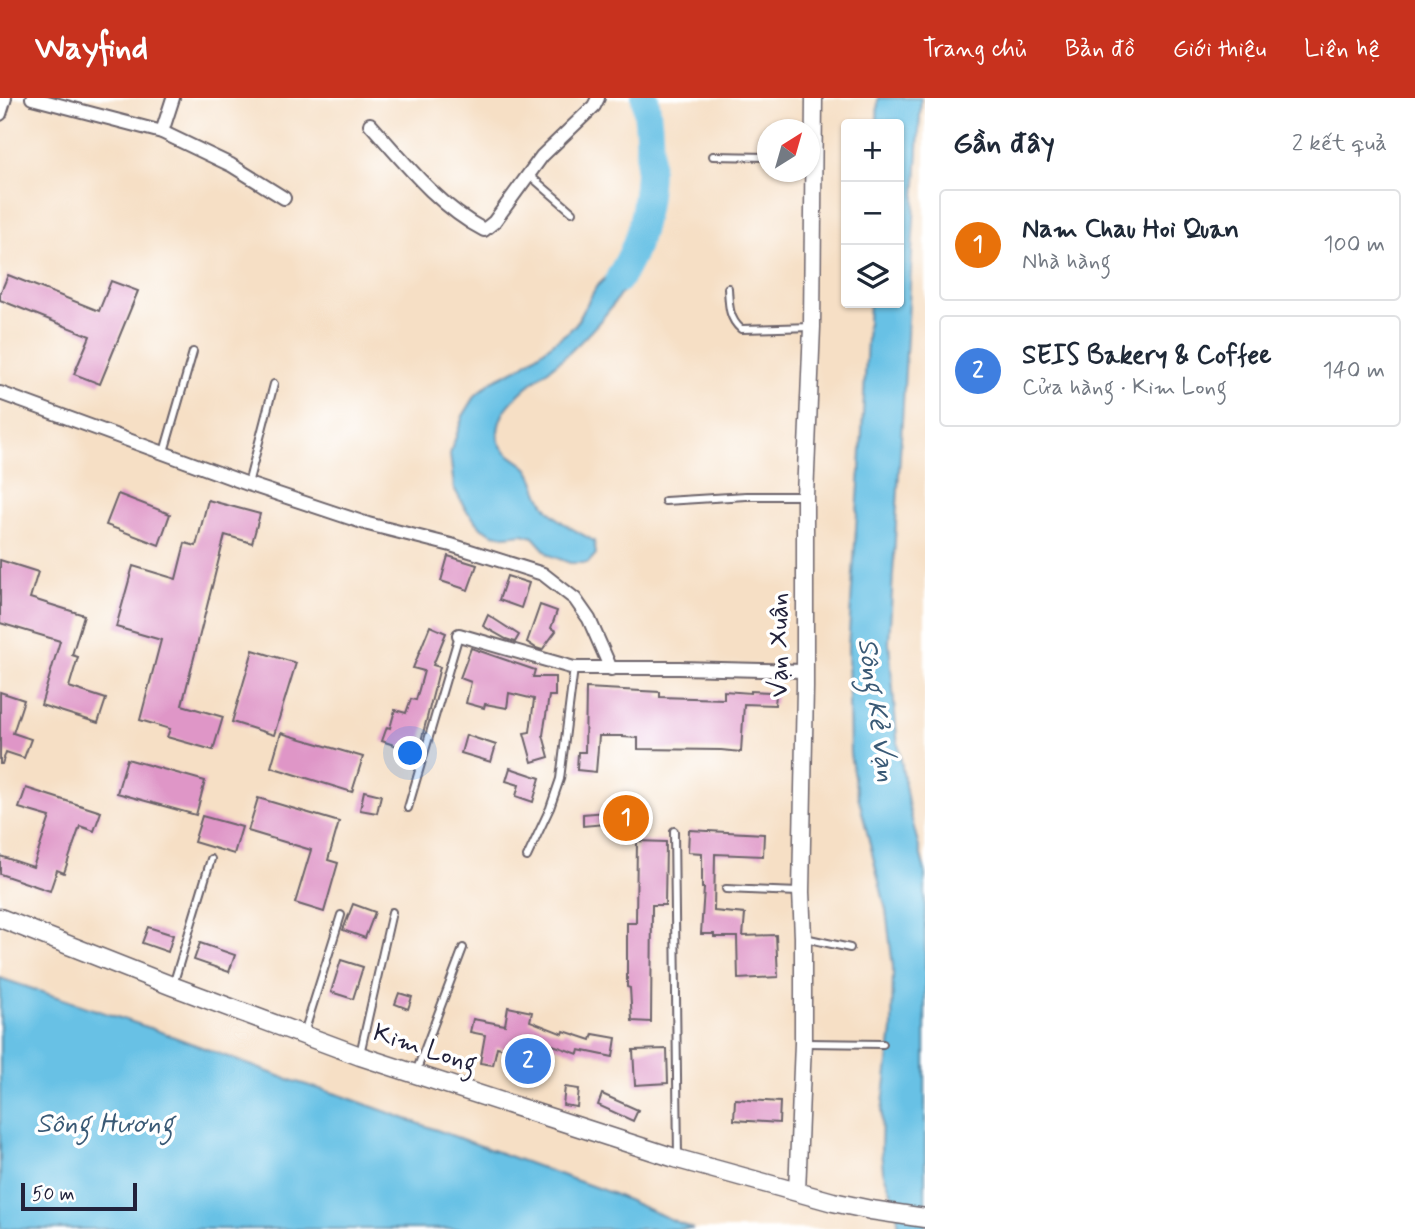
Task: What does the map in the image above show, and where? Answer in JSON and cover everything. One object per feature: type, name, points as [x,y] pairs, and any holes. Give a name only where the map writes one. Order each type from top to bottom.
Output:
[{"type":"main road","name":"Kim Long","points":[[0,918],[360,1056],[678,1158],[871,1210],[925,1218]]},
{"type":"street","points":[[0,114],[5,98]]},
{"type":"street","points":[[32,98],[162,132],[230,165],[284,198]]},
{"type":"street","points":[[162,132],[173,98]]},
{"type":"street","points":[[370,124],[429,189],[484,230],[494,222],[542,156],[594,106],[598,98]]},
{"type":"street","name":"Vạn Xuân","points":[[813,119],[814,98]]},
{"type":"street","name":"Vạn Xuân","points":[[797,1192],[803,1043],[801,892],[805,496],[812,327],[812,182]]},
{"type":"street","points":[[0,393],[248,484],[368,524],[543,573],[575,599],[589,619],[611,668]]},
{"type":"street","points":[[459,635],[573,668],[804,671]]},
{"type":"lane","points":[[713,156],[757,157]]},
{"type":"lane","points":[[528,174],[572,212]]},
{"type":"lane","points":[[728,288],[730,313],[735,324],[741,329],[812,327]]},
{"type":"lane","points":[[164,453],[192,352]]},
{"type":"lane","points":[[248,484],[274,384]]},
{"type":"lane","points":[[665,501],[746,496],[805,496]]},
{"type":"lane","points":[[408,808],[459,635]]},
{"type":"lane","points":[[527,857],[560,779],[573,668]]},
{"type":"lane","points":[[674,831],[678,1158]]},
{"type":"lane","points":[[172,986],[211,859]]},
{"type":"lane","points":[[726,889],[801,892]]},
{"type":"lane","points":[[360,1056],[392,912]]},
{"type":"lane","points":[[304,1035],[341,915]]},
{"type":"lane","points":[[803,937],[850,948]]},
{"type":"lane","points":[[416,1074],[463,948]]},
{"type":"lane","points":[[803,1043],[883,1044]]},
{"type":"water","name":"Sông Kẻ Vạn","points":[[878,98],[921,98],[889,642],[897,737],[909,808],[925,871],[925,1229],[899,1229],[896,1205],[883,1171],[882,1112],[892,1030],[893,967],[886,910],[850,754],[848,648],[869,308],[904,308],[904,119],[877,119]]},
{"type":"water","points":[[635,246],[630,278],[616,301],[570,352],[513,401],[499,426],[500,444],[528,469],[551,513],[564,524],[594,541],[596,554],[588,563],[570,563],[549,555],[533,537],[523,534],[493,534],[482,528],[466,510],[454,488],[450,454],[463,416],[476,395],[492,381],[521,367],[569,331],[576,324],[596,287]]},
{"type":"water","name":"Sông Hương","points":[[0,978],[150,1028],[611,1193],[693,1229],[0,1229]]},
{"type":"building","points":[[8,275],[99,311],[111,281],[138,291],[100,384],[74,374],[90,336],[0,300]]},
{"type":"building","points":[[118,494],[170,514],[159,545],[106,525]]},
{"type":"building","points":[[208,500],[260,514],[252,543],[225,535],[182,705],[223,717],[213,750],[167,737],[170,729],[140,720],[161,640],[116,627],[133,566],[176,579],[185,543],[196,546]]},
{"type":"building","points":[[448,556],[477,565],[468,590],[441,581]]},
{"type":"building","points":[[0,560],[38,572],[30,598],[84,615],[72,655],[78,657],[69,687],[106,699],[98,723],[41,705],[60,641],[0,623]]},
{"type":"building","points":[[507,576],[529,583],[521,608],[499,600]]},
{"type":"building","points":[[540,605],[557,611],[551,628],[556,631],[542,650],[527,642]]},
{"type":"building","points":[[488,615],[519,635],[515,642],[483,626]]},
{"type":"building","points":[[430,626],[446,633],[433,665],[440,667],[418,753],[382,741],[387,727],[390,728],[395,710],[406,713],[411,699],[416,700],[424,671],[413,668]]},
{"type":"building","points":[[471,648],[535,670],[533,677],[555,677],[555,696],[549,696],[543,735],[549,757],[532,762],[524,733],[530,732],[534,699],[509,693],[507,708],[485,704],[484,708],[466,703],[471,682],[460,678]]},
{"type":"building","points":[[253,650],[296,663],[274,735],[232,722]]},
{"type":"building","points":[[586,688],[660,692],[660,697],[724,699],[724,691],[776,694],[775,705],[744,704],[741,752],[638,749],[638,738],[599,736],[596,772],[577,770],[578,752],[585,752]]},
{"type":"building","points":[[0,692],[24,700],[13,733],[31,739],[24,758],[6,752],[2,764],[0,764]]},
{"type":"building","points":[[281,733],[363,757],[352,792],[271,767]]},
{"type":"building","points":[[466,735],[496,745],[491,762],[461,753]]},
{"type":"building","points":[[127,759],[205,781],[196,815],[117,793]]},
{"type":"building","points":[[510,768],[540,778],[533,802],[516,796],[519,785],[506,781]]},
{"type":"building","points":[[26,788],[101,812],[94,831],[80,826],[64,873],[57,870],[50,891],[0,874],[0,856],[33,867],[50,817],[19,808]]},
{"type":"building","points":[[364,791],[381,795],[377,813],[360,810]]},
{"type":"building","points":[[258,798],[339,822],[328,860],[338,863],[324,912],[295,903],[311,850],[248,831]]},
{"type":"building","points":[[617,811],[617,823],[583,826],[583,814]]},
{"type":"building","points":[[202,816],[242,827],[234,854],[194,842]]},
{"type":"building","points":[[689,830],[764,834],[763,856],[715,854],[714,911],[745,914],[743,936],[776,935],[778,977],[738,979],[737,937],[701,934],[704,888],[702,853],[688,852]]},
{"type":"building","points":[[637,841],[666,842],[665,905],[652,905],[651,1022],[632,1021],[630,988],[627,987],[627,923],[636,923]]},
{"type":"building","points":[[353,904],[375,912],[365,938],[343,930]]},
{"type":"building","points":[[148,927],[173,935],[168,952],[142,943]]},
{"type":"building","points":[[200,943],[235,955],[229,972],[194,960]]},
{"type":"building","points":[[341,960],[363,967],[353,999],[331,992]]},
{"type":"building","points":[[399,993],[412,997],[408,1009],[395,1004]]},
{"type":"building","points":[[508,1007],[532,1012],[530,1021],[563,1034],[564,1031],[591,1040],[593,1034],[616,1038],[613,1057],[579,1050],[578,1054],[553,1045],[550,1058],[497,1047],[493,1065],[480,1063],[485,1035],[470,1032],[473,1019],[505,1025]]},
{"type":"building","points":[[667,1049],[668,1083],[635,1085],[633,1050]]},
{"type":"building","points":[[565,1087],[579,1089],[577,1107],[563,1105]]},
{"type":"building","points":[[602,1094],[638,1110],[633,1121],[598,1105]]},
{"type":"building","points":[[735,1099],[780,1102],[779,1123],[734,1120]]},
{"type":"waterway","points":[[619,279],[638,237],[647,198],[649,136],[645,98]]},
{"type":"place","name":"Nam Chau Hoi Quan","points":[[626,818]]},
{"type":"place","name":"SEIS Bakery & Coffee","points":[[528,1061]]}]
